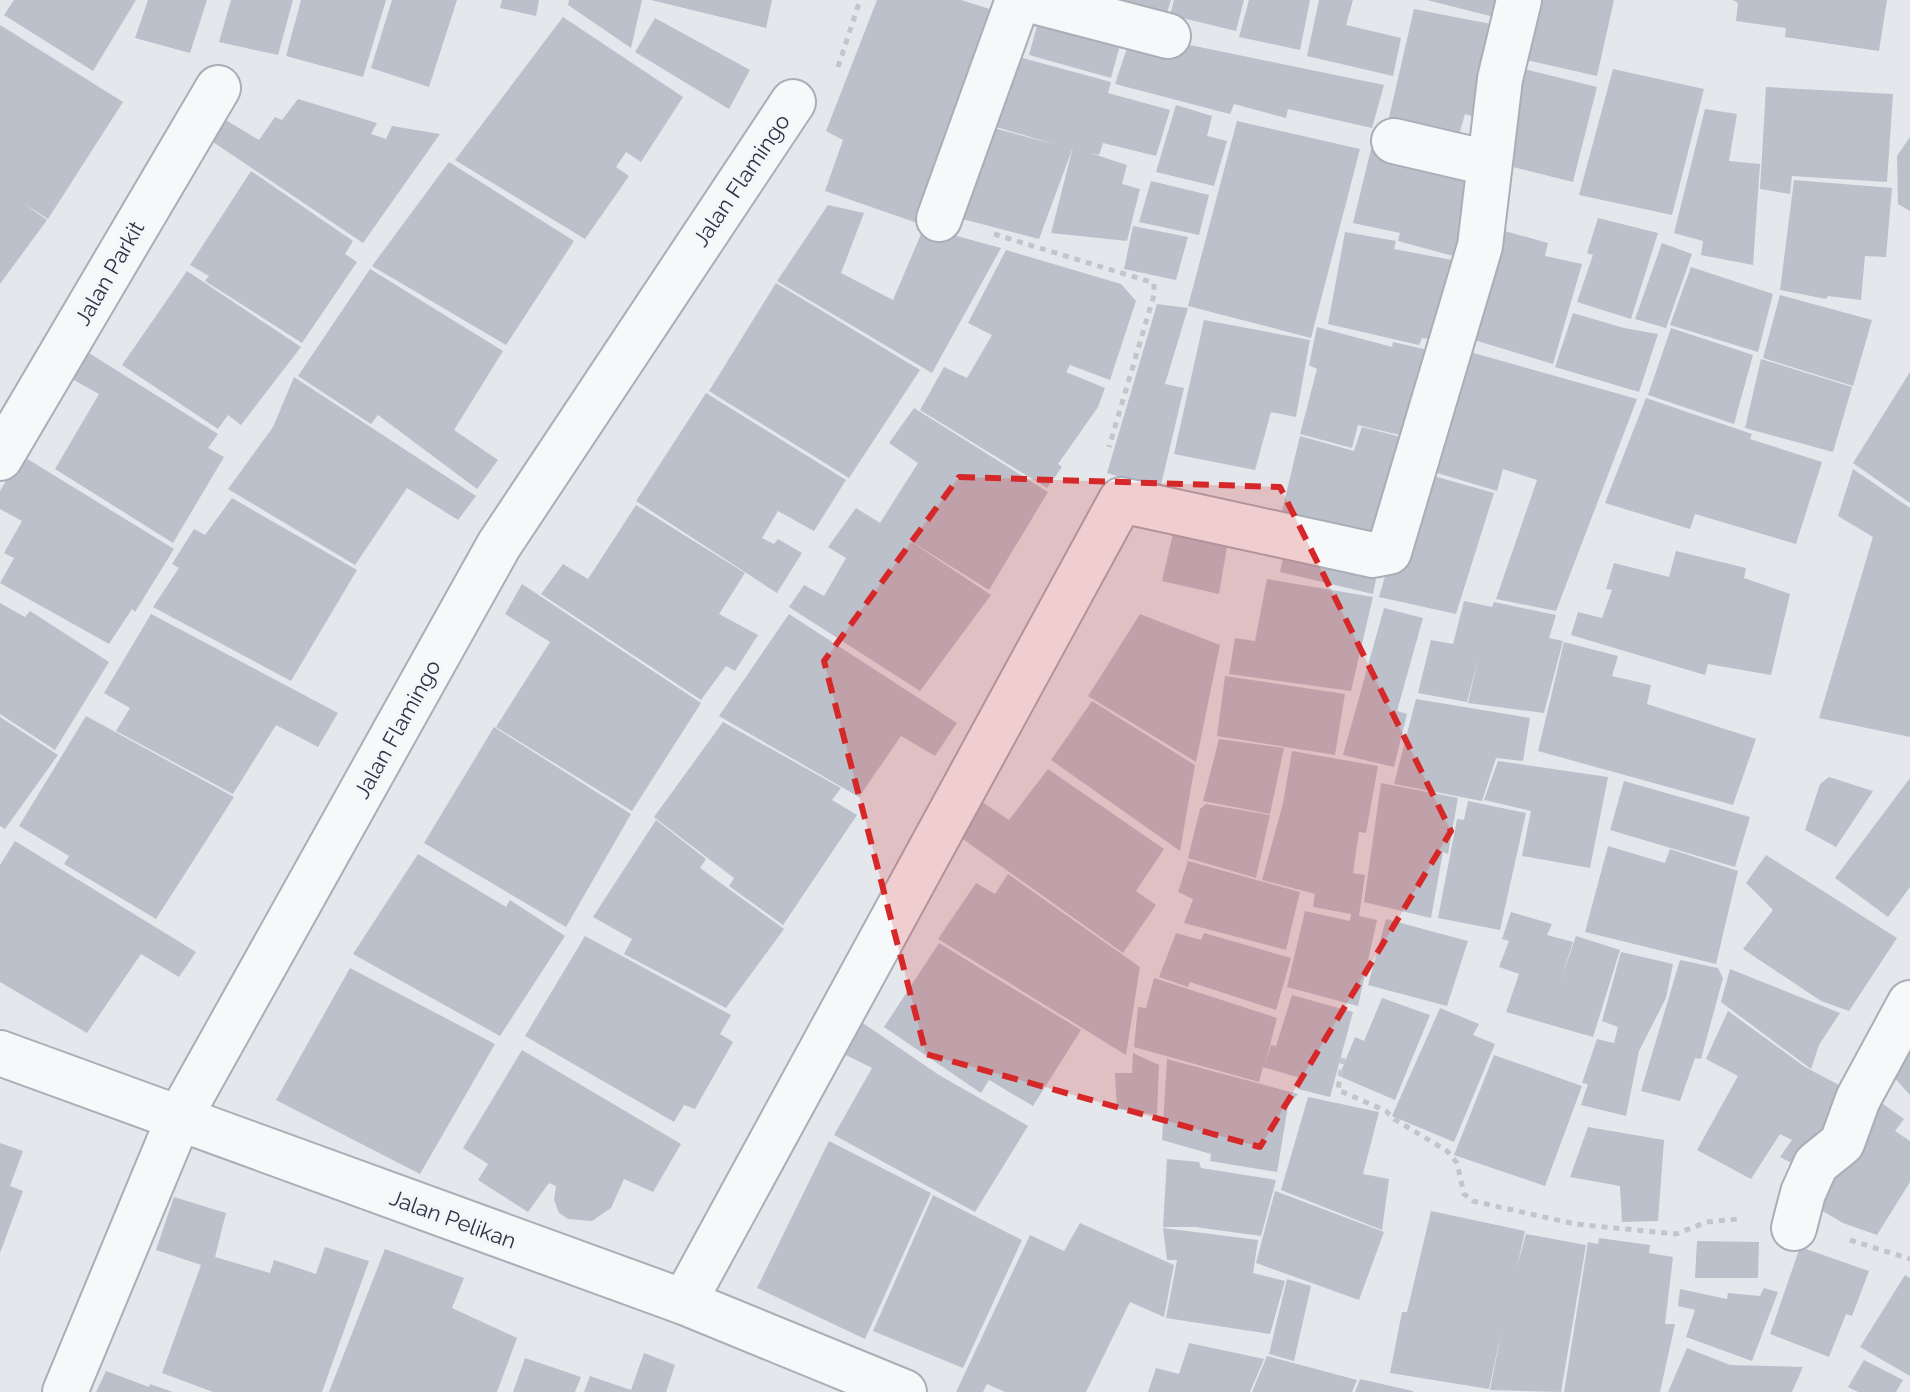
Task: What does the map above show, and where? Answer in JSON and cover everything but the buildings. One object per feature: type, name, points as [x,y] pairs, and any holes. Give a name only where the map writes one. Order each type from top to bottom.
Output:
[{"type":"street","points":[[939,219],[1018,0]]},
{"type":"street","points":[[1030,0],[1168,36]]},
{"type":"street","points":[[684,1302],[1121,500],[1373,555],[1389,552],[1480,246],[1500,79],[1519,0]]},
{"type":"street","name":"Jalan Parkit","points":[[0,458],[218,88]]},
{"type":"street","name":"Jalan Flamingo","points":[[65,1392],[178,1120],[499,545],[793,102]]},
{"type":"street","points":[[1394,141],[1488,163]]},
{"type":"street","points":[[1794,1228],[1803,1193],[1816,1164],[1842,1143],[1858,1099],[1910,1003]]},
{"type":"street","name":"Jalan Pelikan","points":[[0,1053],[684,1302],[904,1392]]},
{"type":"path","points":[[939,219],[1154,283],[1154,295],[1098,481],[1102,494],[1121,500]]},
{"type":"path","points":[[1343,1058],[1338,1090],[1386,1111],[1447,1151],[1457,1163],[1464,1194],[1473,1201],[1575,1224],[1676,1234],[1707,1222],[1735,1219],[1794,1228],[1910,1259]]},
{"type":"highlighted area","points":[[959,477],[1280,487],[1451,831],[1260,1147],[926,1054],[824,661]]}]
